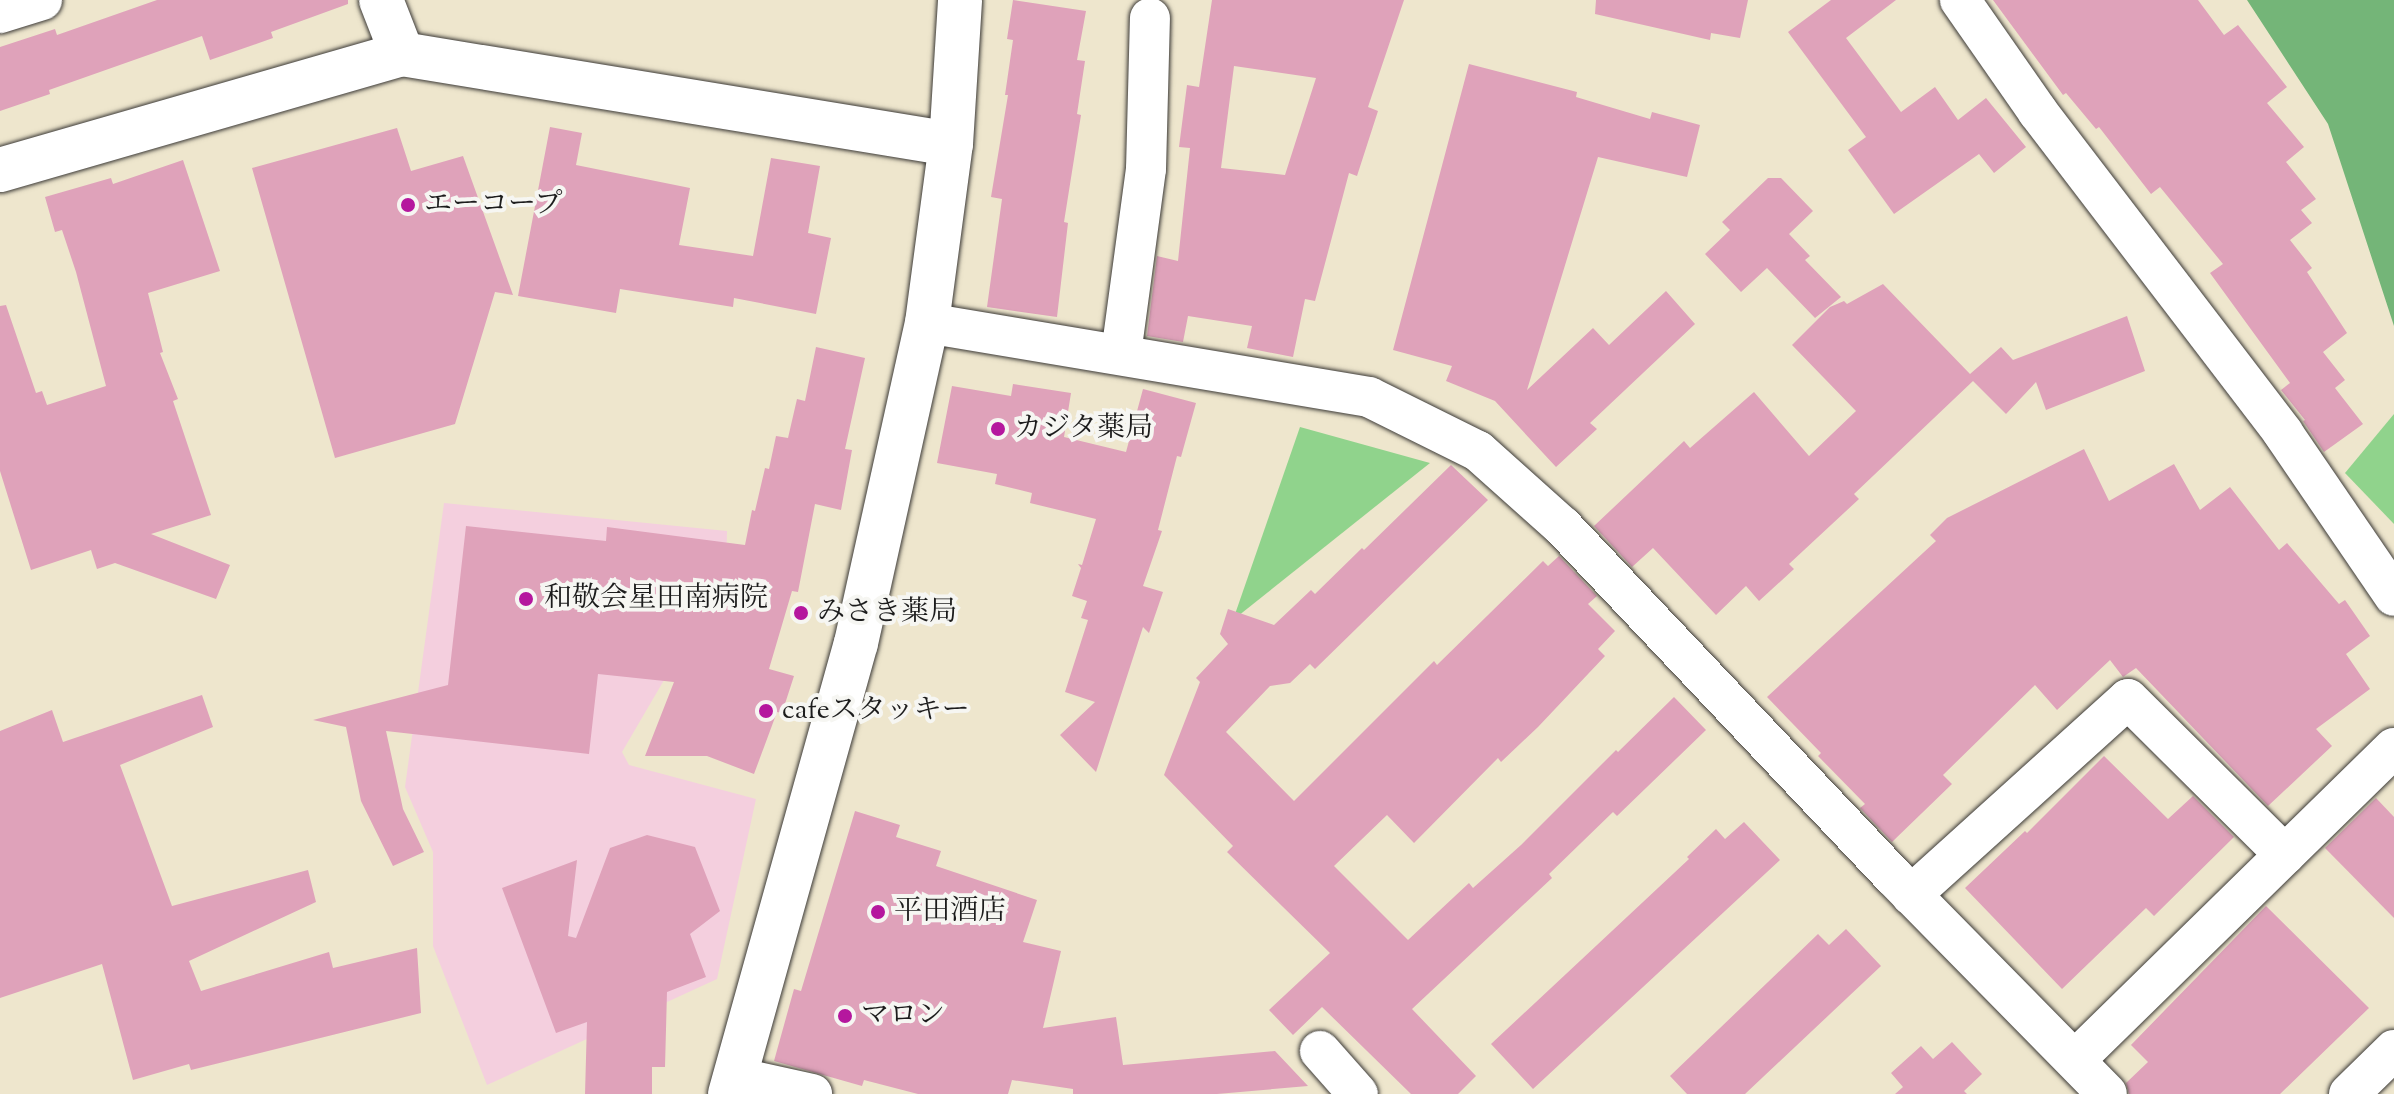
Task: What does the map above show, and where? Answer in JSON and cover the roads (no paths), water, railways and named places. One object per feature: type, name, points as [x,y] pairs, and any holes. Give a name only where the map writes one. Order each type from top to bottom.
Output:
[{"type":"street","points":[[0,13],[42,0]]},
{"type":"street","points":[[381,0],[402,54]]},
{"type":"street","points":[[812,1094],[732,1085],[856,643],[927,323],[951,144],[960,0]]},
{"type":"street","points":[[1960,0],[2038,112],[2283,433],[2394,596]]},
{"type":"street","points":[[1121,354],[1146,169],[1150,18]]},
{"type":"street","points":[[0,170],[402,54],[951,144]]},
{"type":"street","points":[[927,323],[1369,397],[1478,451],[1562,526],[1911,895],[2107,1094]]},
{"type":"street","points":[[1911,895],[2128,699],[2285,855]]},
{"type":"street","points":[[2075,1060],[2394,748]]},
{"type":"street","points":[[2349,1094],[2394,1050]]},
{"type":"street","points":[[1320,1051],[1358,1094]]},
{"type":"place","name":"エーコープ","points":[[408,205]]},
{"type":"place","name":"カジタ薬局","points":[[998,429]]},
{"type":"place","name":"和敬会星田南病院","points":[[526,599]]},
{"type":"place","name":"みさき薬局","points":[[801,613]]},
{"type":"place","name":"cafeスタッキー","points":[[766,711]]},
{"type":"place","name":"平田酒店","points":[[878,912]]},
{"type":"place","name":"マロン","points":[[845,1016]]}]
